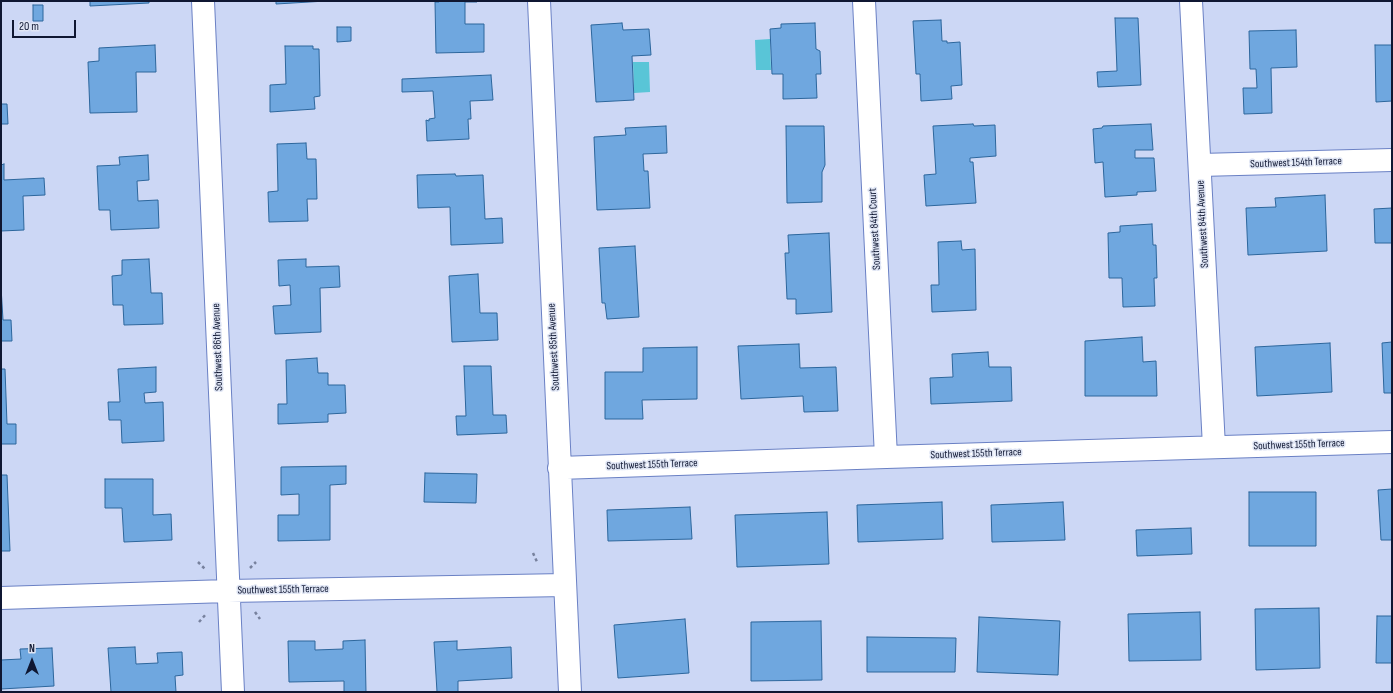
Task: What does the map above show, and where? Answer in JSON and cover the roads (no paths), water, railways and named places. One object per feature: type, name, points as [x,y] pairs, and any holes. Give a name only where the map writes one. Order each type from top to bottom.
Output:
[{"type":"street","name":"Southwest 86th Avenue","points":[[203,1],[233,692]]},
{"type":"street","name":"Southwest 85th Avenue","points":[[538,1],[570,692]]},
{"type":"street","name":"Southwest 84th Court","points":[[864,1],[886,457]]},
{"type":"street","name":"Southwest 84th Avenue","points":[[1191,1],[1214,448]]},
{"type":"street","name":"Southwest 154th Terrace","points":[[1200,165],[1392,160]]},
{"type":"street","name":"Southwest 155th Terrace","points":[[559,468],[1392,442]]},
{"type":"street","name":"Southwest 155th Terrace","points":[[1,598],[228,591],[565,585]]}]
